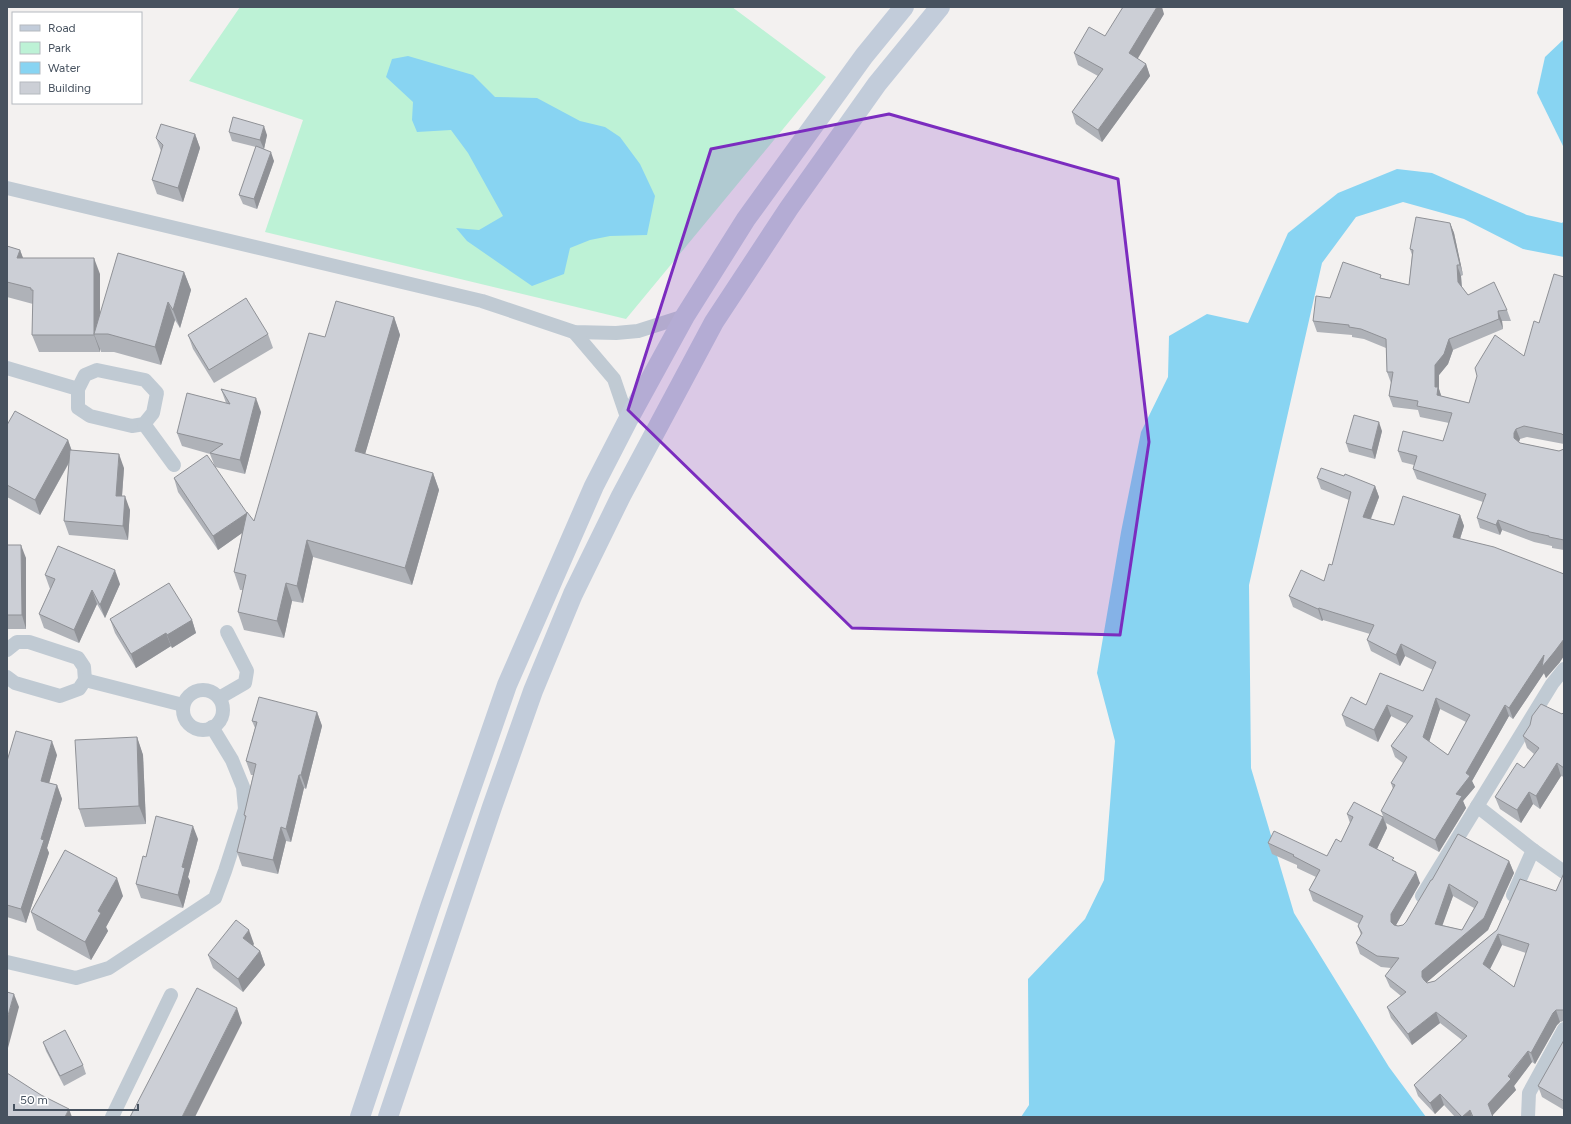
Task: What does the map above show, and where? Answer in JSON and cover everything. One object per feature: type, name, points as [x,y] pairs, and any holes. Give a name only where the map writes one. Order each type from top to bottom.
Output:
[{"type":"main road","points":[[360,1117],[430,907],[507,685],[594,486],[685,316],[746,219],[864,56],[904,7]]},
{"type":"main road","points":[[388,1117],[492,807],[533,691],[573,594],[621,496],[714,322],[789,208],[877,84],[940,7]]},
{"type":"street","points":[[7,188],[482,302],[574,332],[616,333],[638,331],[685,316]]},
{"type":"street","points":[[574,332],[614,379],[628,420]]},
{"type":"street","points":[[7,368],[78,389]]},
{"type":"street","points":[[97,370],[145,380],[157,393],[153,414],[144,424],[132,426],[90,416],[78,408],[78,389],[85,375],[97,370]]},
{"type":"street","points":[[144,424],[174,465]]},
{"type":"street","points":[[219,698],[245,683],[247,671],[227,632]]},
{"type":"street","points":[[7,650],[17,642],[29,642],[78,658],[84,667],[85,680],[79,689],[60,696],[15,683],[7,678]]},
{"type":"street","points":[[1414,910],[1437,870],[1552,684],[1564,669]]},
{"type":"street","points":[[85,680],[183,705]]},
{"type":"street","points":[[199,689],[206,689],[213,691],[219,698],[223,708],[223,714],[220,721],[212,727],[202,730],[196,729],[185,721],[182,714],[183,705],[188,695],[199,689]]},
{"type":"street","points":[[7,962],[76,978],[109,968],[215,898],[245,809],[243,787],[232,760],[212,727]]},
{"type":"street","points":[[1477,806],[1532,850],[1564,872]]},
{"type":"street","points":[[1509,905],[1532,850]]},
{"type":"street","points":[[112,1117],[171,995]]},
{"type":"street","points":[[1528,1117],[1529,1093],[1564,1029]]},
{"type":"highlighted area","points":[[889,114],[1118,179],[1149,442],[1120,635],[852,628],[628,410],[711,149]]},
{"type":"green space","points":[[240,7],[732,7],[826,77],[626,319],[265,232],[303,120],[189,81]]},
{"type":"water","points":[[1564,39],[1564,148],[1537,93],[1545,57]]},
{"type":"water","points":[[408,56],[473,75],[495,97],[537,98],[580,121],[605,127],[620,137],[640,164],[655,196],[647,235],[610,236],[590,240],[570,248],[564,274],[532,286],[467,241],[456,228],[479,230],[503,216],[468,153],[451,130],[417,132],[412,120],[413,102],[386,77],[392,59]]},
{"type":"water","points":[[1397,169],[1432,173],[1527,215],[1562,223],[1564,221],[1564,257],[1523,249],[1464,219],[1403,202],[1356,217],[1322,263],[1249,585],[1251,768],[1294,913],[1389,1067],[1426,1117],[1021,1117],[1029,1105],[1028,979],[1085,919],[1104,880],[1115,741],[1097,673],[1121,532],[1141,432],[1168,377],[1169,336],[1207,314],[1248,323],[1288,233],[1338,193]]},
{"type":"building","points":[[1123,7],[1157,7],[1129,53],[1146,64],[1098,130],[1072,112],[1103,69],[1074,53],[1089,27],[1105,36]]},
{"type":"building","points":[[233,117],[264,126],[260,140],[229,132]]},
{"type":"building","points":[[161,124],[195,134],[178,188],[152,180],[163,145],[156,138]]},
{"type":"building","points":[[256,146],[271,152],[254,199],[239,195]]},
{"type":"building","points":[[1416,217],[1450,223],[1460,265],[1457,265],[1458,282],[1468,295],[1494,282],[1507,310],[1498,311],[1499,319],[1449,339],[1444,354],[1435,365],[1435,387],[1438,387],[1437,395],[1469,403],[1477,376],[1475,368],[1495,335],[1524,356],[1534,321],[1539,323],[1554,274],[1564,277],[1564,436],[1562,434],[1524,426],[1516,429],[1514,438],[1520,443],[1559,451],[1564,449],[1564,540],[1530,532],[1498,520],[1496,525],[1477,518],[1486,494],[1413,469],[1417,456],[1398,451],[1403,431],[1443,441],[1452,413],[1417,406],[1418,401],[1389,396],[1393,372],[1387,372],[1386,339],[1361,329],[1349,327],[1349,325],[1313,321],[1316,296],[1330,298],[1343,262],[1381,275],[1380,278],[1409,285],[1413,250],[1410,249]]},
{"type":"building","points":[[7,246],[20,250],[17,258],[94,258],[94,335],[32,335],[33,290],[31,290],[31,288],[7,282]]},
{"type":"building","points":[[118,253],[184,272],[173,310],[168,302],[155,347],[108,334],[94,334]]},
{"type":"building","points":[[246,298],[268,334],[209,370],[188,335]]},
{"type":"building","points":[[336,301],[394,317],[355,451],[433,473],[405,568],[307,540],[297,586],[286,583],[277,621],[238,612],[246,575],[234,572],[247,512],[254,521],[309,333],[325,337]]},
{"type":"building","points":[[221,389],[256,398],[240,460],[210,453],[223,444],[177,433],[187,393],[230,404]]},
{"type":"building","points":[[15,411],[68,440],[35,500],[7,485],[7,425]]},
{"type":"building","points":[[1354,415],[1379,422],[1372,450],[1346,443]]},
{"type":"building","points":[[70,450],[119,454],[116,496],[125,496],[123,526],[64,521]]},
{"type":"building","points":[[207,455],[247,513],[213,536],[174,478]]},
{"type":"building","points":[[1321,468],[1344,476],[1345,474],[1375,486],[1363,517],[1394,525],[1403,496],[1460,515],[1453,537],[1494,547],[1564,574],[1564,639],[1542,667],[1544,655],[1509,708],[1505,705],[1466,773],[1470,776],[1456,794],[1462,796],[1435,840],[1381,811],[1395,785],[1391,783],[1407,757],[1391,746],[1413,716],[1387,705],[1374,730],[1342,715],[1351,697],[1366,705],[1380,673],[1423,691],[1436,662],[1401,644],[1396,655],[1367,640],[1374,625],[1319,608],[1318,609],[1289,596],[1301,570],[1324,581],[1329,564],[1332,565],[1351,492],[1317,478]],"holes":[[[1436,698],[1470,715],[1448,755],[1423,737]]]},
{"type":"building","points":[[7,545],[21,545],[22,615],[7,615]]},
{"type":"building","points":[[58,546],[115,570],[100,605],[92,590],[74,630],[39,614],[55,579],[45,575]]},
{"type":"building","points":[[169,583],[192,620],[167,635],[166,633],[131,654],[110,619]]},
{"type":"building","points":[[259,697],[317,712],[301,775],[299,775],[286,829],[281,827],[273,860],[237,852],[256,764],[246,761],[257,722],[252,721]]},
{"type":"building","points":[[1541,704],[1562,714],[1564,712],[1564,768],[1557,763],[1536,796],[1529,792],[1517,810],[1495,797],[1517,763],[1524,768],[1539,748],[1523,736],[1530,725],[1532,716]]},
{"type":"building","points":[[16,731],[52,741],[41,781],[57,785],[41,839],[44,840],[21,909],[7,905],[7,761]]},
{"type":"building","points":[[137,737],[139,806],[79,809],[75,740]]},
{"type":"building","points":[[1354,802],[1383,817],[1369,845],[1394,858],[1392,860],[1416,872],[1391,914],[1391,922],[1394,925],[1403,925],[1406,922],[1458,834],[1509,861],[1484,918],[1422,971],[1422,977],[1427,983],[1435,981],[1497,930],[1520,879],[1556,891],[1564,873],[1564,1010],[1556,1010],[1553,1013],[1531,1053],[1528,1051],[1508,1076],[1511,1079],[1488,1104],[1493,1117],[1473,1117],[1470,1110],[1462,1117],[1440,1094],[1430,1103],[1414,1085],[1467,1036],[1436,1012],[1408,1034],[1387,1007],[1406,992],[1385,976],[1399,958],[1377,956],[1356,943],[1362,933],[1358,926],[1363,916],[1309,890],[1320,870],[1293,856],[1294,855],[1268,843],[1274,831],[1327,856],[1336,839],[1341,842],[1353,817],[1347,814]],"holes":[[[1449,884],[1478,902],[1462,930],[1435,924]],[[1498,934],[1529,944],[1514,987],[1483,964]]]},
{"type":"building","points":[[156,816],[193,826],[182,867],[185,868],[178,895],[136,884],[143,856],[146,857]]},
{"type":"building","points":[[65,850],[117,878],[98,911],[101,913],[85,942],[31,912]]},
{"type":"building","points":[[236,920],[249,930],[243,938],[260,951],[238,979],[208,955]]},
{"type":"building","points":[[197,988],[237,1008],[182,1117],[130,1117]]},
{"type":"building","points":[[7,992],[14,994],[7,1019]]},
{"type":"building","points":[[65,1030],[83,1065],[60,1076],[43,1042]]},
{"type":"building","points":[[1564,1040],[1564,1101],[1538,1086]]},
{"type":"building","points":[[7,1073],[41,1095],[69,1109],[65,1117],[7,1117]]}]
